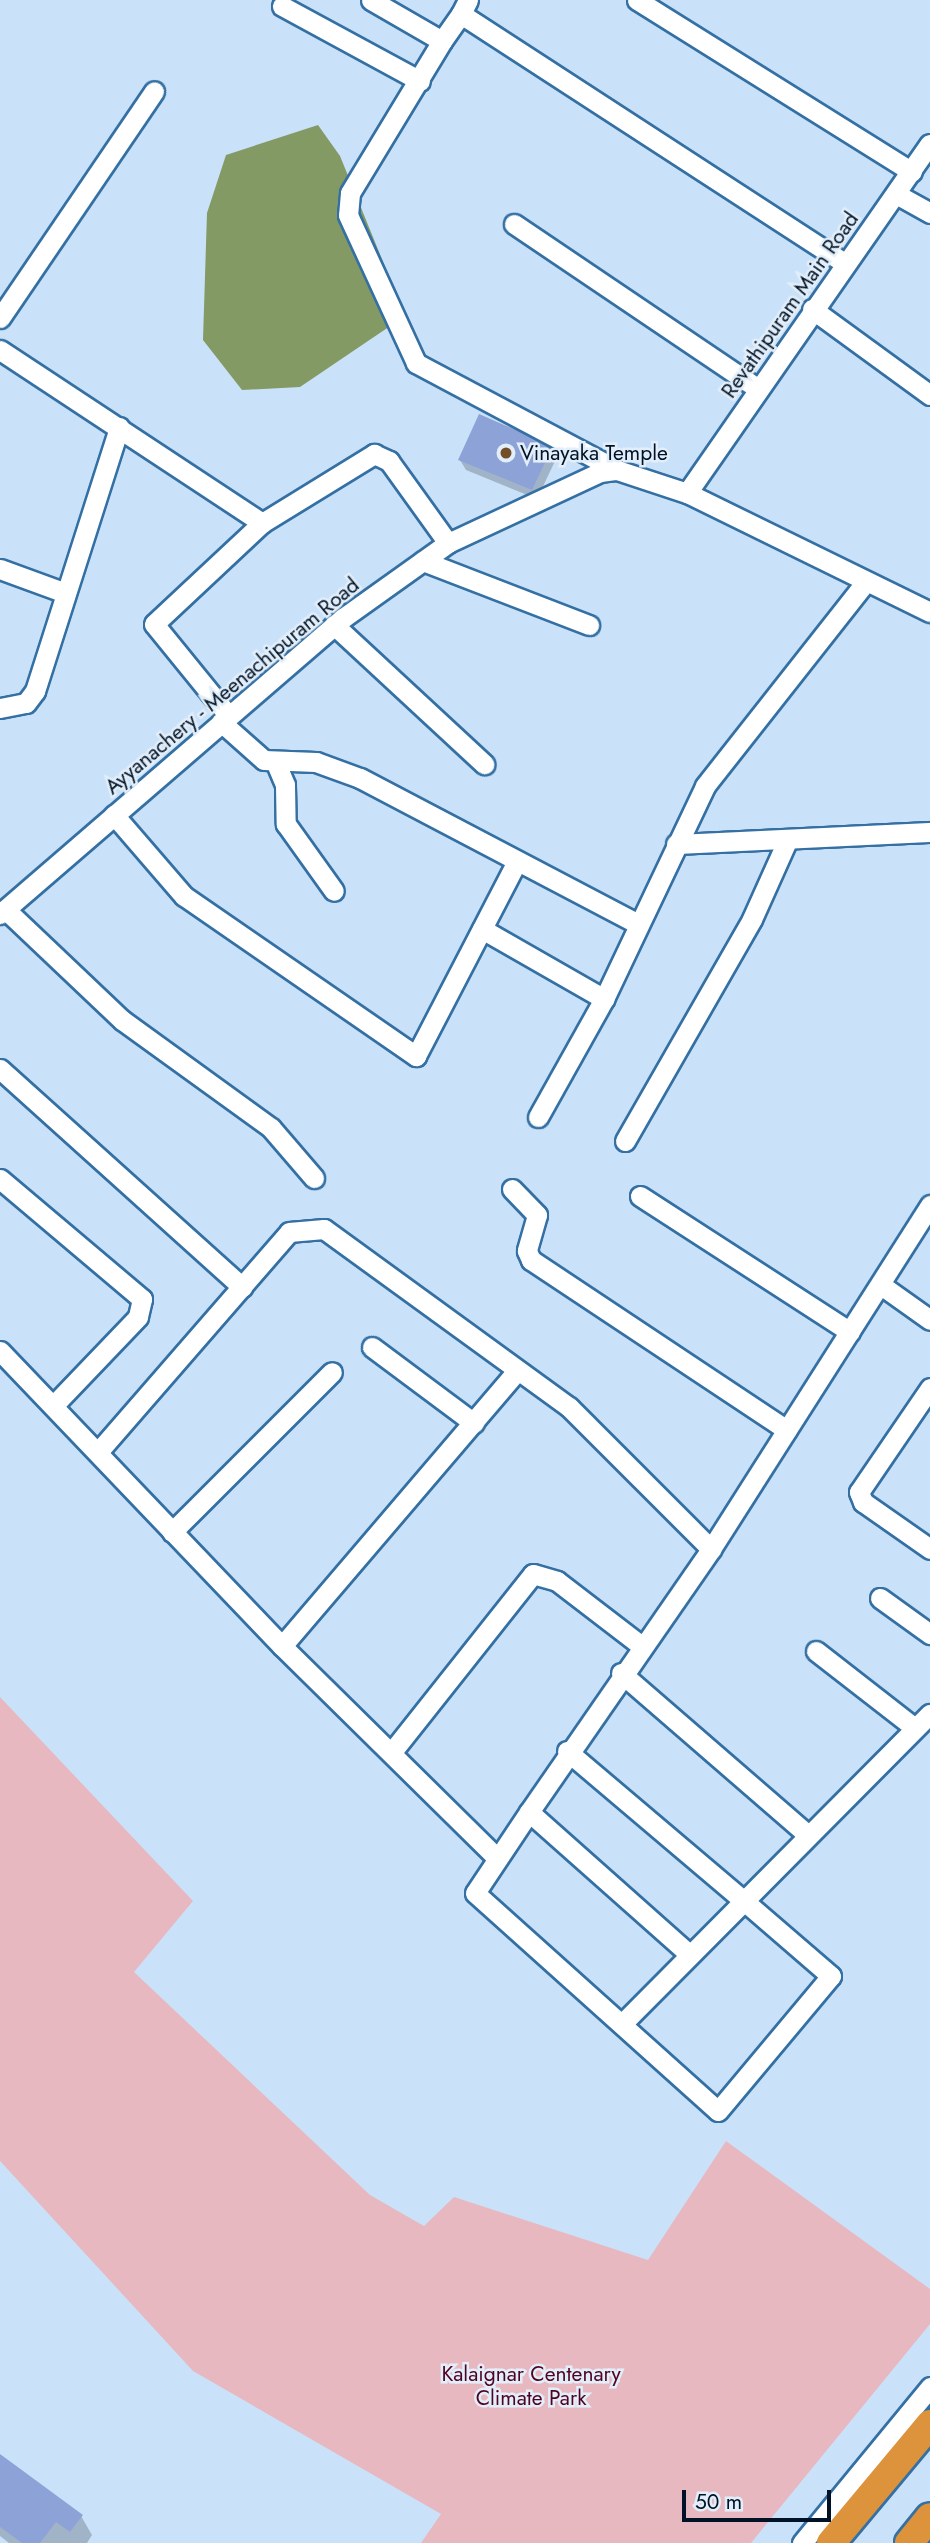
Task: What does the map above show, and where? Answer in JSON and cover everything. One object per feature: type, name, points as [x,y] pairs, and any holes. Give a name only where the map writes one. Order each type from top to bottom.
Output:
[{"type":"highway","points":[[831,2543],[930,2424]]},
{"type":"highway","points":[[909,2543],[930,2517]]},
{"type":"street","points":[[371,0],[442,41]]},
{"type":"street","points":[[637,0],[912,172]]},
{"type":"street","points":[[282,6],[420,81]]},
{"type":"street","points":[[844,263],[465,7],[347,201],[406,349],[429,373],[617,470],[687,493],[865,583],[930,612]]},
{"type":"street","points":[[0,318],[154,91]]},
{"type":"street","name":"Revathipuram Main Road","points":[[687,493],[844,263],[930,144]]},
{"type":"street","points":[[896,194],[930,213]]},
{"type":"street","points":[[514,224],[759,389]]},
{"type":"street","points":[[812,309],[930,395]]},
{"type":"street","points":[[0,350],[262,523]]},
{"type":"street","points":[[0,708],[26,703],[35,691],[63,592],[119,427]]},
{"type":"street","points":[[448,543],[389,461],[374,454],[262,523],[154,624],[254,755],[275,761],[335,767],[636,923]]},
{"type":"street","name":"Ayyanachery - Meenachipuram Road","points":[[3,912],[334,625],[448,543],[617,470]]},
{"type":"street","points":[[423,561],[589,625]]},
{"type":"street","points":[[0,569],[63,592]]},
{"type":"street","points":[[538,1117],[604,999],[636,923],[676,844],[737,738],[865,583]]},
{"type":"street","points":[[334,625],[484,764]]},
{"type":"street","points":[[275,761],[285,785],[286,824],[334,891]]},
{"type":"street","points":[[114,815],[184,896],[416,1056],[516,863]]},
{"type":"street","points":[[676,844],[787,841],[930,832]]},
{"type":"street","points":[[625,1141],[752,919],[787,841]]},
{"type":"street","points":[[3,912],[122,1020],[271,1128],[314,1178]]},
{"type":"street","points":[[482,929],[604,999]]},
{"type":"street","points":[[0,1069],[242,1287]]},
{"type":"street","points":[[0,1179],[142,1299],[138,1317],[53,1406]]},
{"type":"street","points":[[512,1189],[537,1216],[527,1251],[531,1260],[786,1430]]},
{"type":"street","points":[[640,1196],[850,1332]]},
{"type":"street","points":[[567,1751],[831,1976],[718,2112],[623,2023],[475,1893],[567,1751],[711,1549],[930,1205]]},
{"type":"street","points":[[98,1452],[289,1232],[324,1229],[600,1433],[711,1549]]},
{"type":"street","points":[[881,1285],[930,1320]]},
{"type":"street","points":[[372,1347],[474,1423]]},
{"type":"street","points":[[0,1351],[282,1646],[497,1858]]},
{"type":"street","points":[[172,1532],[332,1371]]},
{"type":"street","points":[[282,1646],[516,1372]]},
{"type":"street","points":[[930,1388],[859,1492],[863,1502],[930,1549]]},
{"type":"street","points":[[391,1753],[533,1574],[557,1581],[643,1647]]},
{"type":"street","points":[[880,1598],[930,1634]]},
{"type":"street","points":[[816,1651],[915,1728]]},
{"type":"street","points":[[621,1673],[808,1835]]},
{"type":"street","points":[[623,2023],[930,1714]]},
{"type":"street","points":[[529,1812],[689,1954]]},
{"type":"street","points":[[802,2543],[930,2387]]},
{"type":"green space","name":"Kalaignar Centenary Climate Park","points":[[0,1697],[193,1901],[134,1972],[370,2195],[424,2226],[454,2197],[648,2260],[726,2141],[930,2289],[930,2324],[751,2543],[421,2543],[441,2514],[193,2371],[0,2161]]},
{"type":"shaded area","points":[[318,125],[340,156],[405,316],[300,387],[242,390],[203,340],[207,213],[226,155]]},
{"type":"building","name":"Vinayaka Temple","points":[[479,414],[553,446],[532,490],[458,460]]},
{"type":"building","points":[[0,2454],[83,2515],[70,2532],[56,2522],[40,2543],[22,2543],[0,2527]]},
{"type":"place","name":"Vinayaka Temple","points":[[506,453]]}]
